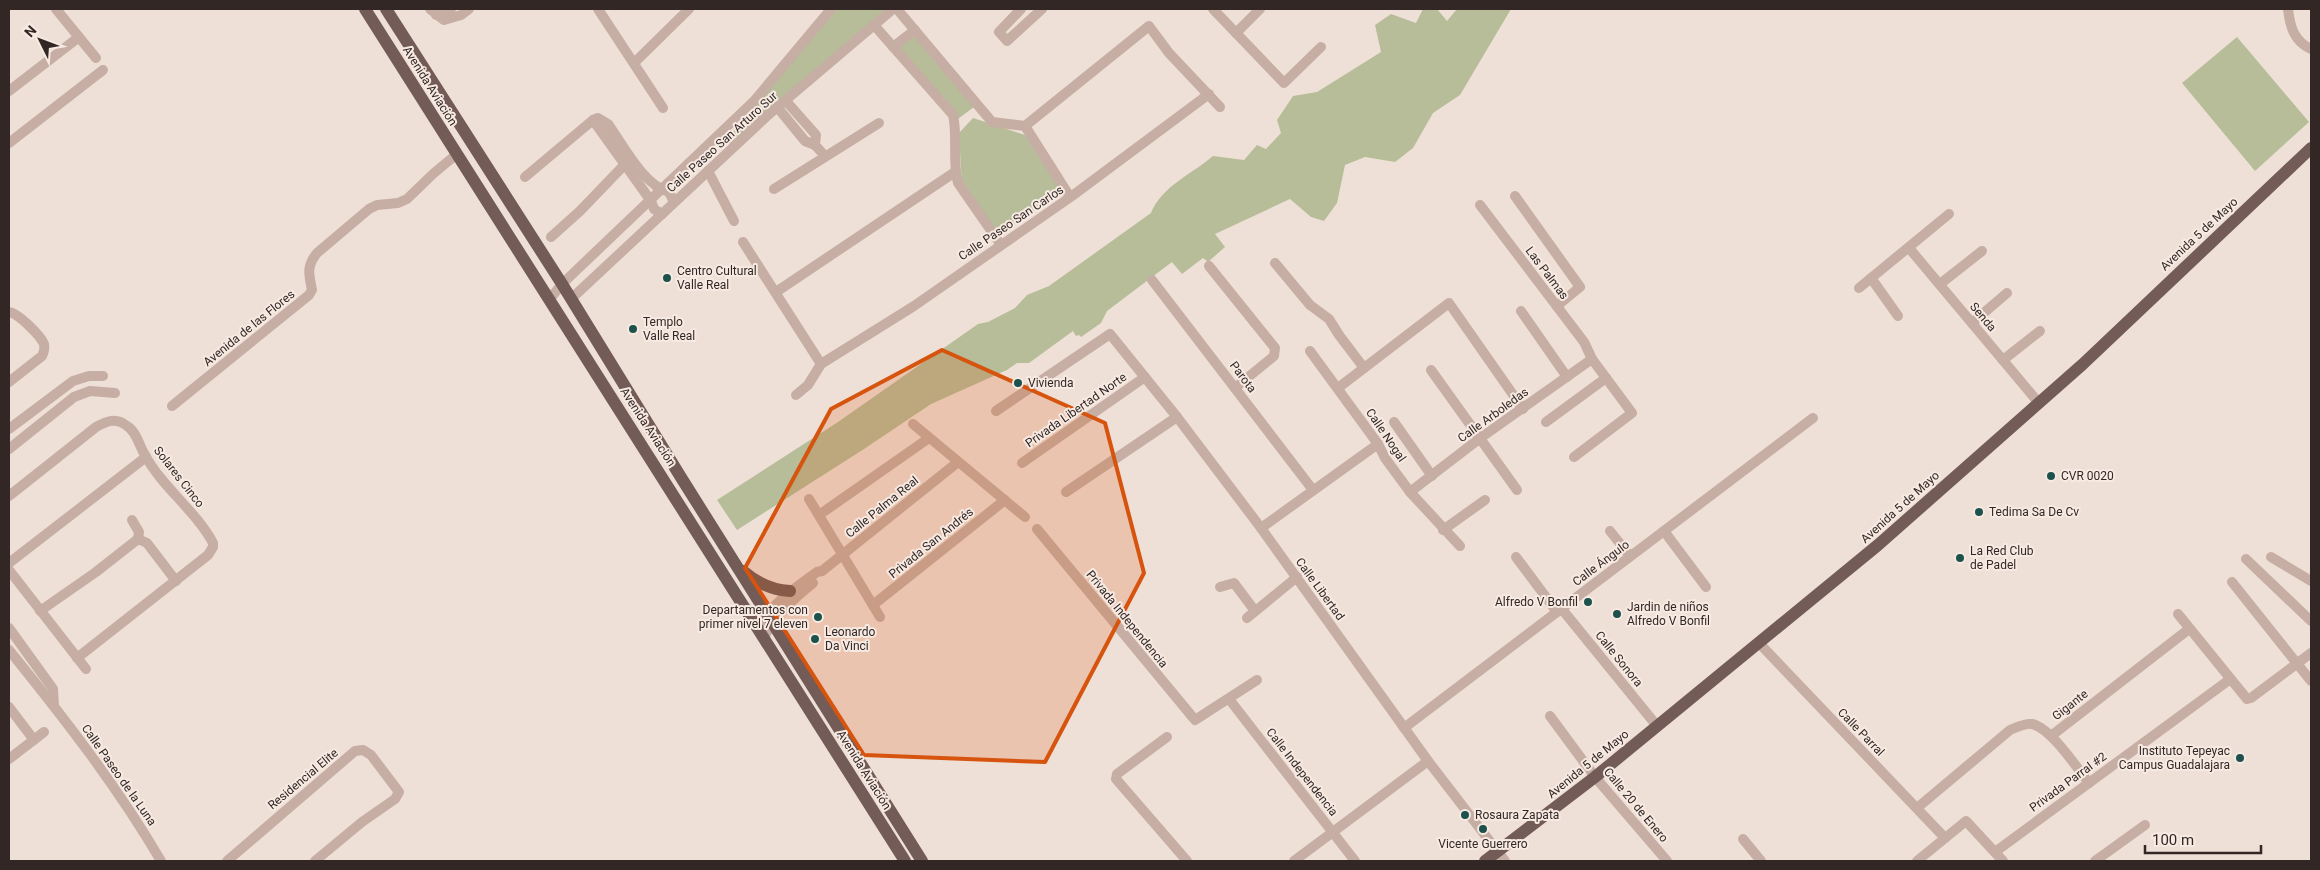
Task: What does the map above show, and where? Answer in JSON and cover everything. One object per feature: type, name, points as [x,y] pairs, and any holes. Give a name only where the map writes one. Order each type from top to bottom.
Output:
[{"type":"main road","name":"Avenida Aviación","points":[[365,9],[905,861]]},
{"type":"main road","name":"Avenida Aviación","points":[[386,9],[572,299],[736,566],[922,861]]},
{"type":"main road","name":"Avenida 5 de Mayo","points":[[1485,861],[1502,856],[1595,777],[1878,545],[2083,364],[2311,148]]},
{"type":"main road","points":[[736,566],[752,579],[762,584],[792,594]]},
{"type":"street","points":[[56,9],[96,58]]},
{"type":"street","points":[[433,12],[451,9]]},
{"type":"street","points":[[433,12],[444,20],[461,15],[469,9]]},
{"type":"street","points":[[598,9],[663,108]]},
{"type":"street","points":[[634,63],[689,9]]},
{"type":"street","name":"Calle Paseo San Arturo Sur","points":[[549,300],[562,284],[755,100],[831,9]]},
{"type":"street","points":[[895,9],[992,122],[1026,126],[1149,26],[1169,53],[1220,107]]},
{"type":"street","name":"Calle Paseo San Arturo Sur","points":[[572,299],[674,202],[782,104],[895,9]]},
{"type":"street","points":[[1021,9],[999,32],[1007,41],[1042,9]]},
{"type":"street","points":[[1213,9],[1284,83],[1321,47]]},
{"type":"street","points":[[1236,33],[1260,9]]},
{"type":"street","points":[[2288,9],[2292,31],[2303,45],[2311,49]]},
{"type":"street","points":[[874,25],[953,115],[956,129],[955,172],[958,183],[1001,245]]},
{"type":"street","points":[[893,47],[915,30]]},
{"type":"street","points":[[9,91],[79,37]]},
{"type":"street","points":[[9,143],[103,70]]},
{"type":"street","name":"Calle Paseo San Carlos","points":[[796,395],[808,385],[821,364],[914,306],[1070,197],[1209,94]]},
{"type":"street","points":[[782,104],[806,142],[814,145],[824,155]]},
{"type":"street","points":[[525,176],[593,120],[598,118],[608,124],[651,200],[654,209],[662,214]]},
{"type":"street","points":[[774,189],[824,155],[879,122]]},
{"type":"street","points":[[1026,126],[1070,197]]},
{"type":"street","points":[[723,132],[720,142],[729,152]]},
{"type":"street","name":"Avenida de las Flores","points":[[172,406],[309,295],[312,290],[308,269],[310,262],[317,253],[369,209],[407,199],[434,172],[457,154]]},
{"type":"street","points":[[628,161],[651,183],[669,192],[674,202]]},
{"type":"street","points":[[551,237],[580,211],[628,161]]},
{"type":"street","points":[[708,171],[734,221]]},
{"type":"street","points":[[776,292],[955,172]]},
{"type":"street","points":[[1515,196],[1580,287],[1557,306]]},
{"type":"street","name":"Las Palmas","points":[[1480,205],[1584,342],[1592,359],[1632,413],[1574,457]]},
{"type":"street","points":[[1859,288],[1948,214]]},
{"type":"street","points":[[743,242],[821,364]]},
{"type":"street","name":"Senda","points":[[1909,248],[2038,402]]},
{"type":"street","points":[[1940,284],[1982,251]]},
{"type":"street","points":[[596,252],[608,264]]},
{"type":"street","points":[[1275,263],[1310,305],[1329,319],[1364,368]]},
{"type":"street","points":[[1209,266],[1275,348],[1274,356],[1235,388]]},
{"type":"street","points":[[1871,278],[1898,316]]},
{"type":"street","name":"Parota","points":[[1152,280],[1313,490]]},
{"type":"street","points":[[1972,323],[2007,293]]},
{"type":"street","points":[[1338,388],[1449,303],[1523,409]]},
{"type":"street","points":[[1521,311],[1567,377]]},
{"type":"street","points":[[9,312],[18,315],[44,343],[45,350],[42,356],[9,382]]},
{"type":"street","points":[[2003,360],[2040,331]]},
{"type":"street","name":"Calle Libertad","points":[[996,411],[1110,334],[1177,417],[1261,528],[1428,761],[1502,856]]},
{"type":"street","name":"Calle Nogal","points":[[1310,351],[1378,444],[1385,458],[1410,492],[1443,530],[1460,546]]},
{"type":"street","name":"Calle Arboledas","points":[[1410,492],[1479,439],[1592,359]]},
{"type":"street","points":[[1430,370],[1516,490]]},
{"type":"street","points":[[9,429],[73,381],[89,376],[103,376]]},
{"type":"street","name":"Privada Libertad Norte","points":[[1022,463],[1145,376]]},
{"type":"street","points":[[1546,422],[1606,378]]},
{"type":"street","points":[[9,449],[84,392],[114,393]]},
{"type":"street","points":[[35,409],[43,422]]},
{"type":"street","points":[[1066,492],[1177,417]]},
{"type":"street","name":"Calle Ángulo","points":[[1404,728],[1813,418]]},
{"type":"street","name":"Solares Cinco","points":[[9,496],[96,427],[109,420],[122,423],[133,431],[146,457],[213,543],[208,556],[77,658]]},
{"type":"street","points":[[1394,422],[1432,476]]},
{"type":"street","points":[[913,424],[1025,518]]},
{"type":"street","points":[[819,514],[929,438]]},
{"type":"street","points":[[1261,528],[1378,444]]},
{"type":"street","points":[[9,563],[146,457]]},
{"type":"street","name":"Calle Palma Real","points":[[761,632],[769,618],[817,572],[822,571],[958,462]]},
{"type":"street","points":[[809,499],[880,617]]},
{"type":"street","name":"Privada San Andrés","points":[[873,605],[1005,500]]},
{"type":"street","points":[[1443,530],[1485,500]]},
{"type":"street","points":[[40,611],[96,572],[138,539],[139,532],[132,520]]},
{"type":"street","name":"Privada Independencia","points":[[1037,529],[1195,720],[1229,699]]},
{"type":"street","points":[[1610,531],[1630,556]]},
{"type":"street","points":[[1664,531],[1706,586]]},
{"type":"street","points":[[138,539],[147,543],[176,581]]},
{"type":"street","name":"Calle Sonora","points":[[1516,557],[1657,726]]},
{"type":"street","points":[[2270,557],[2311,581]]},
{"type":"street","points":[[2246,559],[2311,621]]},
{"type":"street","points":[[9,570],[86,670]]},
{"type":"street","points":[[1220,587],[1234,583],[1252,614],[1297,578]]},
{"type":"street","points":[[2232,582],[2311,681]]},
{"type":"street","points":[[2178,614],[2243,697],[2251,698],[2311,653]]},
{"type":"street","name":"Calle Paseo de la Luna","points":[[9,628],[53,688],[54,706]]},
{"type":"street","name":"Gigante","points":[[1917,808],[2010,730],[2021,725],[2032,724],[2051,736],[2189,629]]},
{"type":"street","name":"Calle Parral","points":[[1759,643],[1945,838]]},
{"type":"street","points":[[10,653],[23,645]]},
{"type":"street","name":"Calle Paseo de la Luna","points":[[10,653],[54,706],[128,807],[161,861]]},
{"type":"street","points":[[1229,699],[1257,680]]},
{"type":"street","name":"Privada Parral #2","points":[[1995,852],[2229,680]]},
{"type":"street","name":"Calle Independencia","points":[[1229,699],[1355,861]]},
{"type":"street","points":[[9,707],[34,740]]},
{"type":"street","name":"Calle 20 de Enero","points":[[1550,716],[1595,777],[1667,861]]},
{"type":"street","points":[[9,759],[44,732]]},
{"type":"street","points":[[2051,736],[2088,783]]},
{"type":"street","points":[[1167,737],[1117,774],[1116,779],[1187,861]]},
{"type":"street","name":"Residencial Elite","points":[[227,861],[355,751],[363,750],[371,755],[399,792],[395,799],[362,822],[315,861]]},
{"type":"street","points":[[1294,861],[1428,761]]},
{"type":"street","points":[[1917,861],[1966,821],[2003,861]]},
{"type":"street","points":[[2095,861],[2145,824]]},
{"type":"street","points":[[1743,839],[1761,861]]},
{"type":"highlighted area","points":[[942,350],[1105,423],[1144,573],[1045,762],[864,755],[745,568],[831,409]]},
{"type":"green space","points":[[836,9],[890,9],[731,147],[726,140]]},
{"type":"green space","points":[[1423,9],[1437,9],[1447,21],[1457,9],[1511,9],[1460,95],[1433,113],[1413,148],[1395,162],[1365,157],[1345,165],[1337,203],[1324,221],[1311,217],[1290,199],[1215,234],[1225,247],[1208,262],[1203,258],[1182,274],[1172,262],[1107,311],[1101,323],[1081,337],[1079,335],[1076,336],[1073,331],[1029,363],[1017,363],[1007,370],[931,404],[737,530],[717,500],[838,422],[978,324],[988,322],[1015,308],[1027,295],[1049,286],[1151,213],[1162,195],[1213,156],[1244,160],[1257,145],[1266,149],[1281,133],[1277,120],[1293,96],[1317,92],[1381,52],[1375,25],[1391,14],[1416,23]]},
{"type":"green space","points":[[914,31],[974,107],[955,121],[895,46]]},
{"type":"green space","points":[[2237,37],[2309,122],[2255,171],[2182,83]]},
{"type":"green space","points":[[973,118],[1025,135],[1062,191],[999,235],[962,185],[959,133]]},
{"type":"place","name":"Centro Cultural Valle Real","points":[[667,278]]},
{"type":"place","name":"Templo Valle Real","points":[[633,329]]},
{"type":"place","name":"Vivienda","points":[[1018,383]]},
{"type":"place","name":"CVR 0020","points":[[2051,476]]},
{"type":"place","name":"Tedima Sa De Cv","points":[[1979,512]]},
{"type":"place","name":"La Red Club de Padel","points":[[1960,558]]},
{"type":"place","name":"Alfredo V Bonfil","points":[[1588,602]]},
{"type":"place","name":"Jardin de niños Alfredo V Bonfil","points":[[1617,614]]},
{"type":"place","name":"Departamentos con primer nivel 7 eleven","points":[[818,617]]},
{"type":"place","name":"Leonardo Da Vinci","points":[[815,639]]},
{"type":"place","name":"Instituto Tepeyac Campus Guadalajara","points":[[2240,758]]},
{"type":"place","name":"Rosaura Zapata","points":[[1465,815]]},
{"type":"place","name":"Vicente Guerrero","points":[[1483,829]]}]
